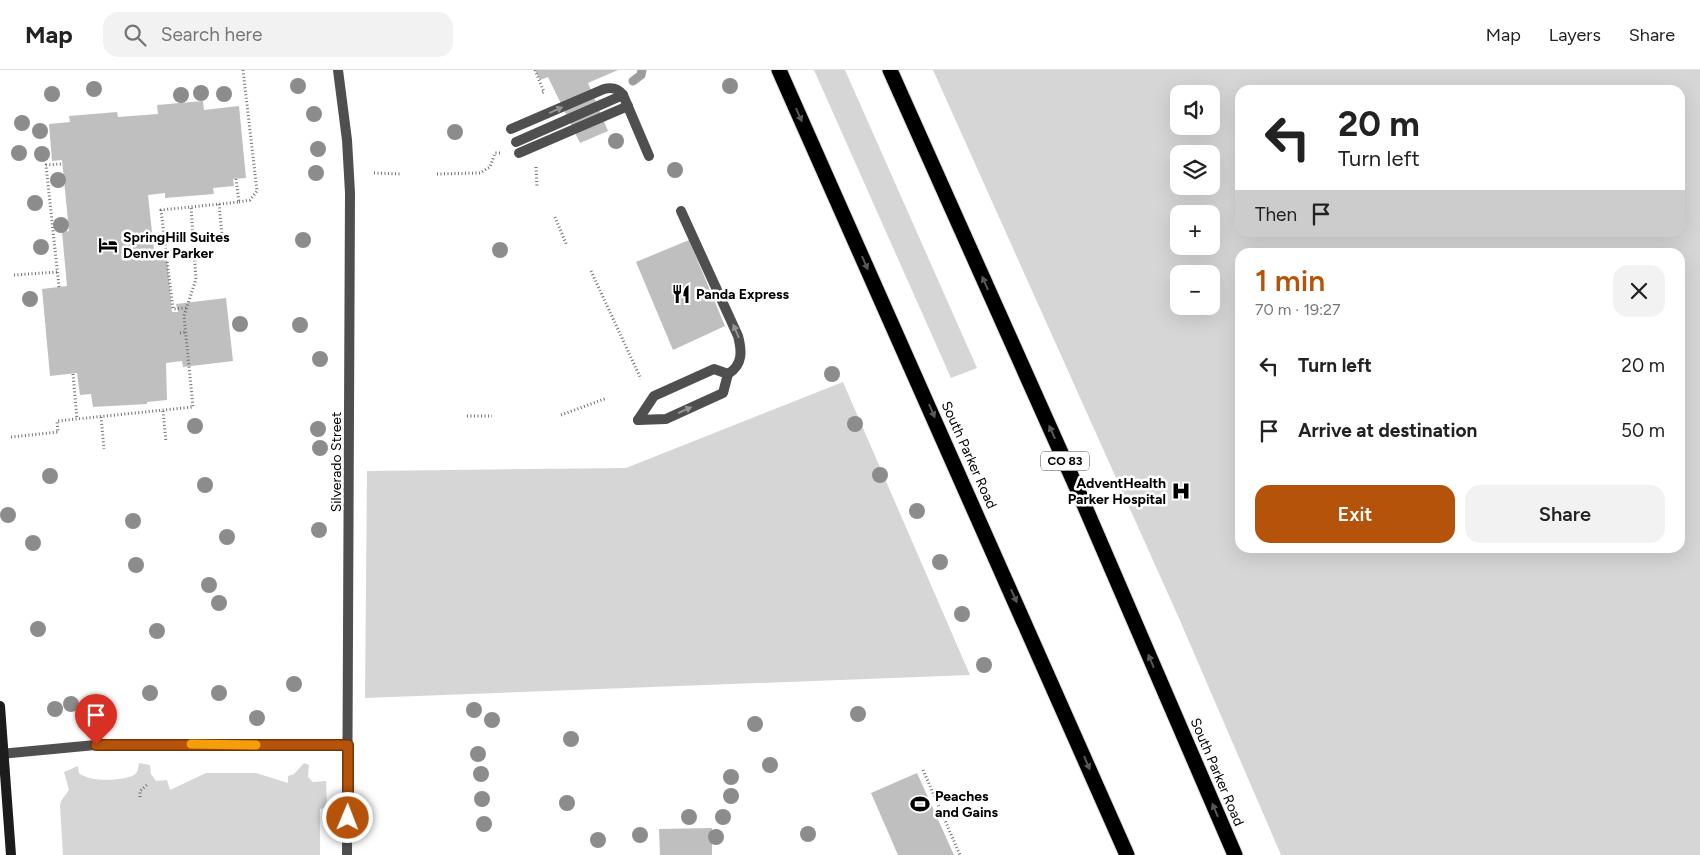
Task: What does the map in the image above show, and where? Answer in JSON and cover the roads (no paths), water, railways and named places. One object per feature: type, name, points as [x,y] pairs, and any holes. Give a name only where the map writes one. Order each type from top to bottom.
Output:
[{"type":"highway","name":"South Parker Road","points":[[779,70],[1127,855]]},
{"type":"highway","name":"South Parker Road","points":[[890,70],[1079,493],[1235,855]]},
{"type":"street","name":"Silverado Street","points":[[338,70],[347,140],[350,193],[347,855]]},
{"type":"street","points":[[511,129],[604,89],[618,89],[623,95],[649,156]]},
{"type":"street","points":[[516,142],[623,95]]},
{"type":"street","points":[[519,153],[628,106]]},
{"type":"street","points":[[681,211],[740,344],[740,360],[736,368],[728,374],[723,393],[666,419],[638,420],[654,396],[714,369],[728,374]]},
{"type":"street","points":[[0,706],[2,754],[12,855]]},
{"type":"street","points":[[2,754],[40,752],[86,745],[348,745]]},
{"type":"waterway","points":[[633,81],[641,75],[642,70]]},
{"type":"place","name":"SpringHill Suites Denver Parker","points":[[108,245]]},
{"type":"place","name":"Panda Express","points":[[681,294]]},
{"type":"place","name":"AdventHealth Parker Hospital","points":[[1181,491]]},
{"type":"place","name":"Peaches and Gains","points":[[920,804]]}]
